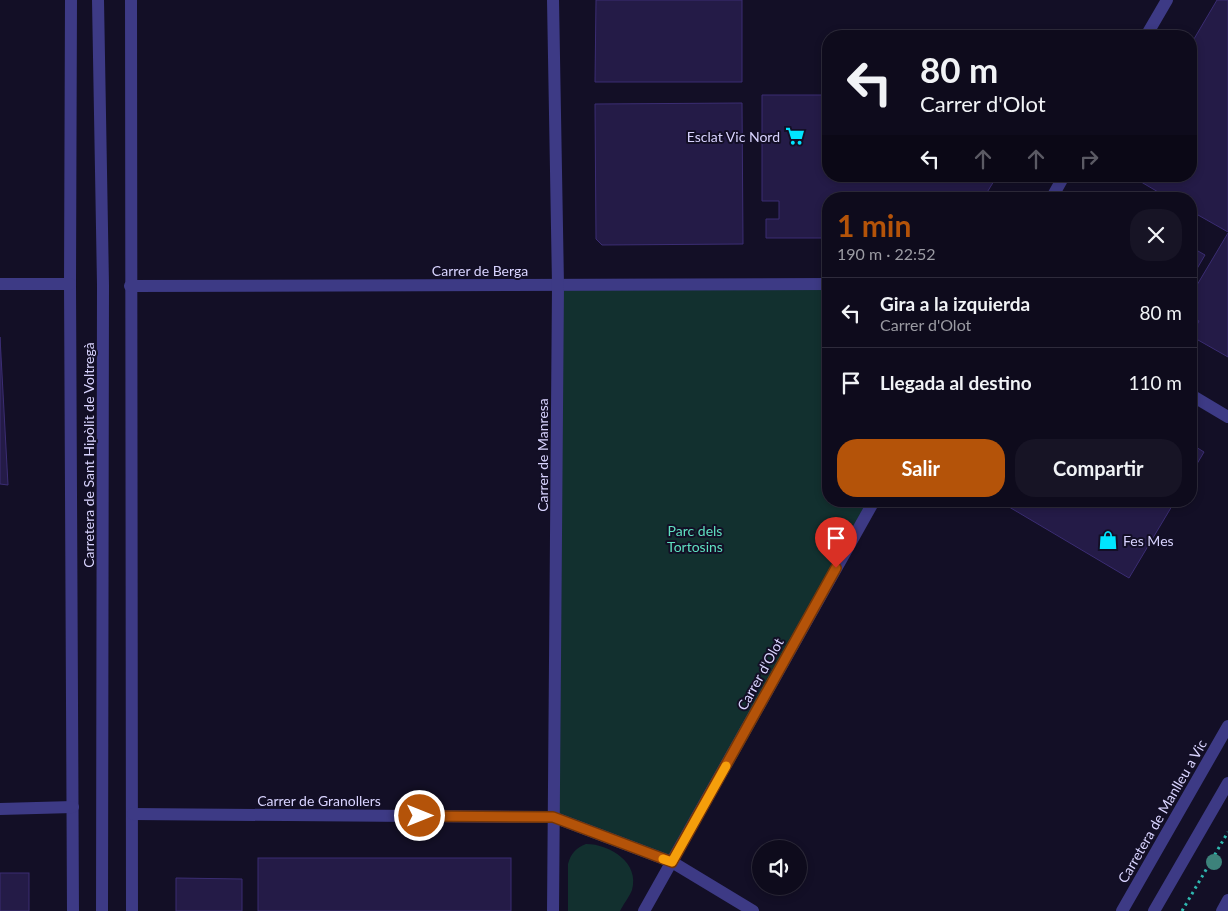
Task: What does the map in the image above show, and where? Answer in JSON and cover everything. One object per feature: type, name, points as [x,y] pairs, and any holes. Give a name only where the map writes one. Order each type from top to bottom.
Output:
[{"type":"street","name":"Carretera de Sant Hipòlit de Voltregà","points":[[71,0],[70,284],[73,911]]},
{"type":"street","name":"Carretera de Sant Hipòlit de Voltregà","points":[[98,0],[104,285],[102,911]]},
{"type":"street","points":[[131,0],[132,911]]},
{"type":"street","name":"Carrer de Manresa","points":[[552,911],[558,285],[553,0]]},
{"type":"street","points":[[1150,30],[1167,0]]},
{"type":"street","points":[[0,284],[70,284]]},
{"type":"street","name":"Carrer de Berga","points":[[130,286],[822,284]]},
{"type":"street","points":[[1197,398],[1228,416]]},
{"type":"street","name":"Carrer d'Olot","points":[[644,911],[871,507]]},
{"type":"street","name":"Carretera de Manlleu a Vic","points":[[1122,911],[1228,726]]},
{"type":"street","points":[[1154,911],[1228,783]]},
{"type":"street","points":[[0,809],[74,807]]},
{"type":"street","name":"Carrer de Granollers","points":[[133,814],[553,817],[672,862],[753,911]]},
{"type":"street","points":[[1222,911],[1228,900]]},
{"type":"path","points":[[1182,911],[1228,832]]},
{"type":"green space","name":"Parc dels Tortosins","points":[[822,284],[822,507],[871,507],[672,862],[553,817],[558,285]]},
{"type":"green space","points":[[586,844],[604,847],[613,851],[621,857],[632,871],[632,890],[620,911],[568,911],[568,864],[574,851]]},
{"type":"building","points":[[596,0],[742,0],[742,82],[595,82]]},
{"type":"building","points":[[1217,0],[1228,0],[1228,232],[1197,214],[1197,192],[1158,192],[1141,182],[1197,182],[1197,34]]},
{"type":"building","name":"Esclat Vic Nord","points":[[762,95],[822,95],[822,182],[993,182],[987,192],[822,192],[822,238],[766,238],[766,219],[779,219],[779,201],[762,201]]},
{"type":"building","points":[[742,103],[743,244],[602,245],[596,239],[595,104]]},
{"type":"building","points":[[1228,233],[1228,357],[1197,339],[1197,325],[1199,321],[1197,320],[1197,285]]},
{"type":"building","points":[[1197,250],[1205,255],[1197,269]]},
{"type":"building","points":[[0,337],[8,485],[0,484]]},
{"type":"building","points":[[1197,448],[1204,452],[1197,464]]},
{"type":"building","name":"Fes Mes","points":[[1009,507],[1171,507],[1129,578]]},
{"type":"building","points":[[258,858],[511,858],[511,911],[258,911]]},
{"type":"building","points":[[0,873],[29,873],[29,911],[0,911]]},
{"type":"building","points":[[176,878],[242,879],[242,911],[176,911]]},
{"type":"slow traffic","points":[[663,859],[672,862],[726,766]]},
{"type":"place","name":"Esclat Vic Nord","points":[[795,136]]},
{"type":"place","name":"Fes Mes","points":[[1108,540]]},
{"type":"route","points":[[420,816],[553,817],[672,862],[836,568]]}]
